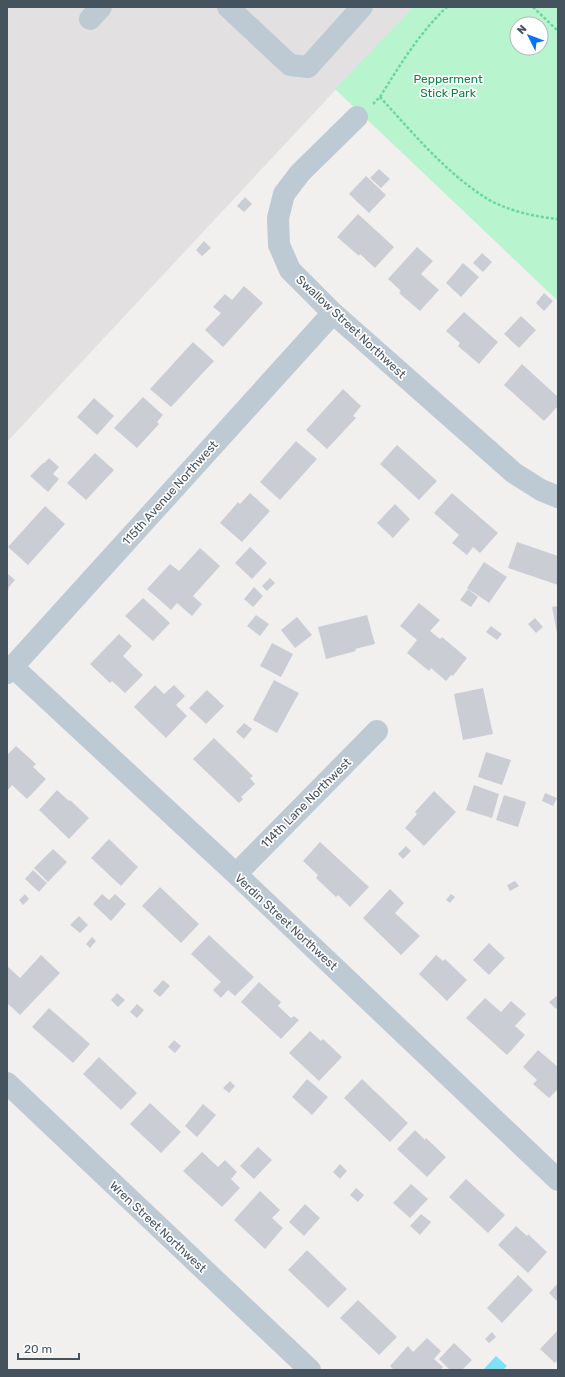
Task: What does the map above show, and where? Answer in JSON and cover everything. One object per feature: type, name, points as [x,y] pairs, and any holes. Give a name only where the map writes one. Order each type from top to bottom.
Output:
[{"type":"street","points":[[228,7],[290,65],[308,67],[362,7]]},
{"type":"street","name":"Swallow Street Northwest","points":[[357,117],[300,173],[284,194],[278,218],[279,245],[290,270],[333,313],[514,473],[541,490],[558,497]]},
{"type":"street","name":"115th Avenue Northwest","points":[[10,670],[333,313]]},
{"type":"street","name":"Verdin Street Northwest","points":[[10,670],[236,874],[558,1180]]},
{"type":"street","name":"114th Lane Northwest","points":[[236,874],[377,731]]},
{"type":"street","name":"Wren Street Northwest","points":[[7,1083],[310,1370]]},
{"type":"path","points":[[357,117],[380,97],[416,41],[447,7]]},
{"type":"path","points":[[533,7],[558,31]]},
{"type":"path","points":[[380,97],[403,123],[451,170],[486,198],[526,214],[558,219]]},
{"type":"shaded area","points":[[7,7],[413,7],[7,442]]},
{"type":"green space","name":"Pepperment Stick Park","points":[[413,7],[558,7],[558,301],[335,89]]},
{"type":"water","points":[[496,1356],[507,1366],[503,1370],[483,1370]]},
{"type":"building","points":[[379,169],[390,179],[381,188],[370,178]]},
{"type":"building","points":[[366,176],[386,195],[369,213],[349,194]]},
{"type":"building","points":[[245,197],[252,204],[244,212],[237,206]]},
{"type":"building","points":[[358,214],[394,247],[375,268],[360,254],[359,256],[337,237]]},
{"type":"building","points":[[204,241],[211,248],[202,256],[196,250]]},
{"type":"building","points":[[417,247],[433,261],[421,274],[439,290],[420,311],[399,293],[401,291],[388,279]]},
{"type":"building","points":[[482,253],[492,262],[483,272],[473,263]]},
{"type":"building","points":[[463,263],[479,277],[461,297],[446,283]]},
{"type":"building","points":[[244,286],[263,303],[223,347],[205,330],[221,313],[213,307],[225,294],[232,300]]},
{"type":"building","points":[[544,293],[553,301],[544,311],[536,303]]},
{"type":"building","points":[[464,312],[498,342],[479,364],[458,346],[460,343],[446,331]]},
{"type":"building","points":[[521,316],[536,330],[519,348],[504,334]]},
{"type":"building","points":[[193,342],[214,361],[171,407],[150,389]]},
{"type":"building","points":[[522,364],[558,397],[558,406],[544,421],[504,385]]},
{"type":"building","points":[[343,389],[361,406],[353,416],[356,418],[327,449],[306,430]]},
{"type":"building","points":[[143,397],[163,415],[157,422],[159,424],[137,448],[114,428]]},
{"type":"building","points":[[94,398],[114,416],[97,435],[77,417]]},
{"type":"building","points":[[296,441],[317,459],[280,500],[260,482]]},
{"type":"building","points":[[397,445],[437,481],[419,500],[380,464]]},
{"type":"building","points":[[95,453],[114,470],[86,500],[67,483]]},
{"type":"building","points":[[49,458],[59,467],[53,474],[59,479],[48,492],[30,476]]},
{"type":"building","points":[[250,493],[270,511],[242,542],[220,523],[238,502],[240,504]]},
{"type":"building","points":[[452,493],[498,533],[480,553],[473,547],[467,555],[452,543],[459,535],[434,513]]},
{"type":"building","points":[[395,504],[410,519],[393,538],[377,523]]},
{"type":"building","points":[[45,506],[65,524],[28,565],[8,547]]},
{"type":"building","points":[[517,542],[558,556],[558,585],[508,568]]},
{"type":"building","points":[[250,547],[267,563],[252,579],[235,563]]},
{"type":"building","points":[[200,548],[220,566],[193,596],[202,604],[192,616],[177,603],[171,610],[147,589],[170,564],[179,571]]},
{"type":"building","points":[[484,562],[507,577],[489,603],[467,588]]},
{"type":"building","points":[[7,573],[15,580],[7,591]]},
{"type":"building","points":[[270,578],[275,583],[267,591],[262,586]]},
{"type":"building","points":[[254,587],[263,596],[253,607],[244,599]]},
{"type":"building","points":[[468,589],[478,597],[471,607],[460,600]]},
{"type":"building","points":[[143,598],[170,623],[153,641],[125,616]]},
{"type":"building","points":[[419,603],[440,620],[430,631],[440,639],[442,637],[467,658],[453,676],[451,675],[446,681],[431,668],[429,671],[407,653],[417,640],[400,626]]},
{"type":"building","points":[[558,606],[558,633],[557,633],[552,607]]},
{"type":"building","points":[[256,615],[269,624],[260,636],[247,626]]},
{"type":"building","points":[[367,615],[375,644],[326,659],[318,627]]},
{"type":"building","points":[[297,617],[312,635],[295,648],[281,630]]},
{"type":"building","points":[[535,618],[543,627],[536,633],[528,624]]},
{"type":"building","points":[[491,626],[502,634],[497,640],[486,632]]},
{"type":"building","points":[[119,634],[132,646],[123,656],[143,675],[125,693],[112,681],[110,683],[90,664]]},
{"type":"building","points":[[272,643],[293,654],[281,677],[260,666]]},
{"type":"building","points":[[274,680],[299,693],[277,733],[253,720]]},
{"type":"building","points":[[155,685],[164,694],[174,685],[185,696],[176,705],[187,716],[166,738],[134,707]]},
{"type":"building","points":[[483,688],[493,734],[463,740],[454,694]]},
{"type":"building","points":[[207,690],[224,706],[206,724],[189,708]]},
{"type":"building","points":[[244,723],[252,729],[244,739],[236,732]]},
{"type":"building","points":[[214,738],[253,776],[250,778],[255,784],[241,797],[243,799],[239,803],[193,759]]},
{"type":"building","points":[[16,746],[36,764],[33,767],[46,779],[27,799],[12,785],[7,791],[7,755]]},
{"type":"building","points":[[486,752],[511,760],[502,785],[478,777]]},
{"type":"building","points":[[474,785],[499,794],[492,818],[466,810]]},
{"type":"building","points":[[57,790],[89,818],[69,839],[39,810]]},
{"type":"building","points":[[434,791],[456,812],[424,846],[405,828],[417,814],[415,812]]},
{"type":"building","points":[[545,793],[557,798],[553,806],[542,801]]},
{"type":"building","points":[[504,795],[526,802],[518,827],[496,820]]},
{"type":"building","points":[[109,839],[138,867],[121,886],[91,858]]},
{"type":"building","points":[[320,842],[369,887],[350,907],[338,895],[336,897],[316,878],[318,875],[303,861]]},
{"type":"building","points":[[406,846],[411,851],[403,859],[398,854]]},
{"type":"building","points":[[53,849],[67,862],[48,882],[34,868]]},
{"type":"building","points":[[33,870],[47,883],[39,892],[25,879]]},
{"type":"building","points":[[515,881],[519,886],[510,891],[507,885]]},
{"type":"building","points":[[160,887],[199,924],[181,943],[142,906]]},
{"type":"building","points":[[390,889],[404,903],[395,913],[420,936],[401,955],[363,918]]},
{"type":"building","points":[[25,894],[29,899],[23,905],[19,900]]},
{"type":"building","points":[[102,894],[109,900],[115,894],[126,904],[111,921],[93,904]]},
{"type":"building","points":[[451,894],[455,897],[450,903],[446,900]]},
{"type":"building","points":[[79,916],[88,925],[80,933],[70,925]]},
{"type":"building","points":[[209,935],[254,977],[235,996],[228,990],[221,998],[213,990],[221,982],[191,954]]},
{"type":"building","points":[[92,937],[96,941],[90,948],[86,944]]},
{"type":"building","points":[[489,943],[505,958],[489,975],[473,960]]},
{"type":"building","points":[[41,955],[60,973],[20,1015],[7,1003],[7,966],[20,978]]},
{"type":"building","points":[[436,955],[443,961],[445,959],[467,980],[447,1001],[419,974]]},
{"type":"building","points":[[163,980],[170,986],[160,997],[153,991]]},
{"type":"building","points":[[259,982],[281,1002],[278,1006],[291,1018],[294,1016],[299,1020],[281,1039],[241,1002]]},
{"type":"building","points":[[117,993],[125,1000],[118,1007],[111,1000]]},
{"type":"building","points":[[558,995],[558,1007],[556,1009],[549,1002]]},
{"type":"building","points":[[485,998],[501,1012],[511,1001],[526,1014],[515,1026],[525,1035],[507,1055],[466,1018]]},
{"type":"building","points":[[137,1004],[144,1010],[137,1018],[130,1012]]},
{"type":"building","points":[[49,1008],[90,1044],[73,1063],[32,1027]]},
{"type":"building","points":[[310,1031],[321,1041],[323,1039],[342,1057],[319,1081],[289,1053]]},
{"type":"building","points":[[174,1040],[181,1046],[175,1053],[168,1047]]},
{"type":"building","points":[[538,1050],[558,1067],[558,1089],[549,1098],[533,1084],[537,1080],[523,1067]]},
{"type":"building","points":[[99,1057],[137,1093],[121,1110],[83,1074]]},
{"type":"building","points":[[307,1079],[328,1097],[312,1115],[292,1097]]},
{"type":"building","points":[[362,1079],[408,1123],[390,1142],[344,1098]]},
{"type":"building","points":[[230,1081],[235,1086],[229,1093],[223,1088]]},
{"type":"building","points":[[150,1103],[181,1132],[161,1153],[130,1124]]},
{"type":"building","points":[[203,1104],[216,1115],[197,1137],[185,1126]]},
{"type":"building","points":[[415,1130],[446,1157],[427,1177],[397,1149]]},
{"type":"building","points":[[258,1147],[272,1160],[254,1179],[240,1166]]},
{"type":"building","points":[[202,1152],[218,1167],[225,1160],[237,1172],[231,1179],[240,1188],[222,1207],[183,1171]]},
{"type":"building","points":[[340,1164],[347,1171],[340,1179],[333,1172]]},
{"type":"building","points":[[466,1179],[505,1215],[488,1233],[449,1197]]},
{"type":"building","points":[[411,1184],[428,1199],[410,1218],[393,1203]]},
{"type":"building","points":[[356,1188],[364,1195],[358,1202],[350,1195]]},
{"type":"building","points":[[260,1191],[280,1210],[272,1218],[283,1228],[265,1249],[234,1220]]},
{"type":"building","points":[[305,1204],[320,1218],[304,1236],[289,1222]]},
{"type":"building","points":[[421,1214],[431,1222],[420,1235],[410,1226]]},
{"type":"building","points":[[516,1226],[527,1236],[528,1234],[547,1252],[528,1273],[498,1245]]},
{"type":"building","points":[[307,1250],[347,1289],[328,1308],[288,1270]]},
{"type":"building","points":[[518,1275],[533,1290],[502,1323],[487,1308]]},
{"type":"building","points":[[558,1283],[558,1302],[549,1293]]},
{"type":"building","points":[[358,1300],[397,1337],[379,1355],[340,1318]]},
{"type":"building","points":[[558,1330],[558,1360],[555,1363],[540,1349]]},
{"type":"building","points":[[492,1332],[496,1337],[489,1343],[485,1339]]},
{"type":"building","points":[[427,1338],[441,1351],[434,1359],[443,1367],[440,1370],[394,1370],[390,1366],[408,1346],[413,1352]]},
{"type":"building","points":[[454,1343],[472,1360],[462,1370],[450,1370],[439,1359]]}]
